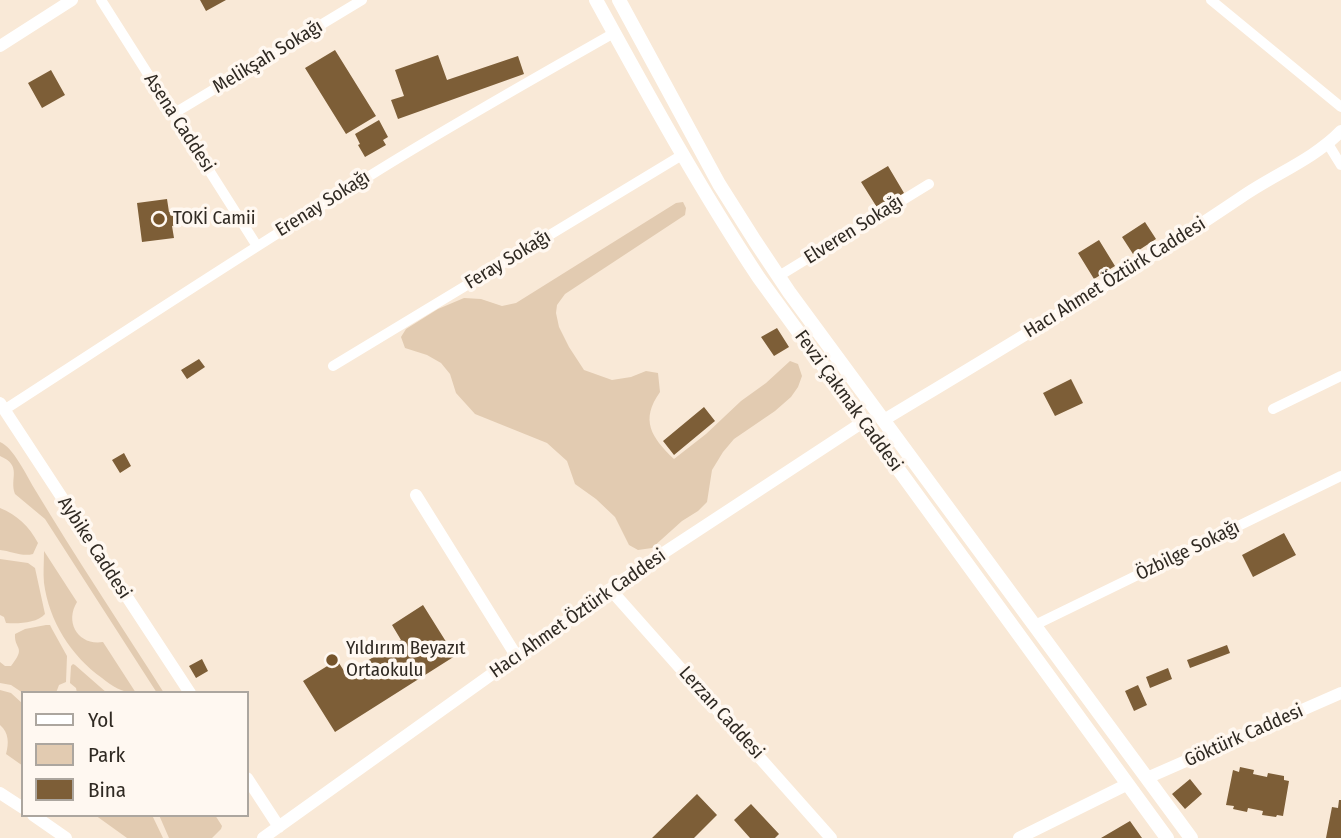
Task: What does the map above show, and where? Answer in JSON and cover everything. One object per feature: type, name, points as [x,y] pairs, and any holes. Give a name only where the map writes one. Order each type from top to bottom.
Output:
[{"type":"main road","name":"Fevzi Çakmak Caddesi","points":[[596,0],[682,155],[759,278],[1167,838]]},
{"type":"main road","name":"Fevzi Çakmak Caddesi","points":[[620,0],[719,184],[755,242],[1191,838]]},
{"type":"main road","points":[[1128,784],[1147,778]]},
{"type":"street","points":[[0,46],[72,0]]},
{"type":"street","name":"Asena Caddesi","points":[[101,0],[257,246]]},
{"type":"street","name":"Melikşah Sokağı","points":[[173,114],[362,0]]},
{"type":"street","points":[[1211,0],[1341,107]]},
{"type":"street","name":"Erenay Sokağı","points":[[4,414],[257,246],[457,122],[614,33]]},
{"type":"street","name":"Hacı Ahmet Öztürk Caddesi","points":[[884,420],[1328,144],[1341,131]]},
{"type":"street","points":[[1328,144],[1341,165]]},
{"type":"street","name":"Feray Sokağı","points":[[333,366],[682,155]]},
{"type":"street","name":"Elveren Sokağı","points":[[779,276],[929,184]]},
{"type":"street","points":[[1273,409],[1341,376]]},
{"type":"street","name":"Aybike Caddesi","points":[[4,414],[189,691]]},
{"type":"street","name":"Hacı Ahmet Öztürk Caddesi","points":[[263,838],[610,589],[863,422]]},
{"type":"street","name":"Özbilge Sokağı","points":[[1035,625],[1341,476]]},
{"type":"street","points":[[415,495],[517,657]]},
{"type":"street","name":"Lerzan Caddesi","points":[[610,589],[831,838]]},
{"type":"street","name":"Göktürk Caddesi","points":[[1147,778],[1341,694]]},
{"type":"street","points":[[248,780],[279,827]]},
{"type":"street","points":[[1019,838],[1128,784]]},
{"type":"street","points":[[0,793],[21,807]]},
{"type":"street","points":[[36,817],[66,838]]},
{"type":"green space","points":[[683,202],[685,215],[565,294],[557,305],[559,327],[584,370],[612,380],[646,371],[658,373],[660,392],[651,411],[651,428],[659,443],[674,459],[790,361],[798,364],[802,376],[791,397],[734,439],[723,452],[712,470],[707,502],[652,548],[638,550],[629,545],[615,517],[575,484],[567,461],[547,443],[475,414],[456,393],[450,374],[441,363],[405,348],[401,337],[406,329],[438,309],[464,298],[481,299],[502,306],[516,303],[676,203]]},
{"type":"green space","points":[[0,442],[19,462],[163,691],[156,691],[45,519],[15,494],[13,468],[0,456]]},
{"type":"green space","points":[[0,508],[12,514],[31,531],[38,543],[33,554],[0,550]]},
{"type":"green space","points":[[44,551],[77,602],[72,618],[76,631],[87,640],[103,642],[135,691],[125,691],[113,686],[91,669],[71,648],[56,624],[44,579]]},
{"type":"green space","points":[[0,559],[28,563],[35,568],[45,614],[42,617],[27,622],[6,623],[0,615]]},
{"type":"green space","points":[[50,625],[67,656],[66,682],[59,685],[57,691],[21,692],[11,685],[0,683],[0,662],[11,666],[19,651],[15,634],[25,629]]},
{"type":"green space","points":[[75,665],[105,691],[77,691],[70,683],[71,666]]},
{"type":"green space","points":[[0,690],[11,693],[21,702],[21,765],[6,754],[8,738],[0,725]]},
{"type":"green space","points":[[98,817],[153,817],[163,838],[127,838]]},
{"type":"green space","points":[[160,817],[216,817],[222,826],[212,838],[169,838]]},
{"type":"building","points":[[200,0],[226,0],[206,11]]},
{"type":"building","points":[[335,50],[376,116],[346,134],[305,68]]},
{"type":"building","points":[[438,55],[447,80],[518,56],[524,74],[398,119],[391,100],[404,96],[395,70]]},
{"type":"building","points":[[51,70],[65,95],[42,108],[28,83]]},
{"type":"building","points":[[379,120],[388,137],[383,140],[386,145],[365,157],[355,134]]},
{"type":"building","points":[[888,166],[904,193],[878,209],[861,182]]},
{"type":"building","name":"TOKİ Camii","points":[[167,199],[169,212],[177,211],[179,225],[172,226],[174,238],[142,242],[137,203]]},
{"type":"building","points":[[1145,222],[1156,239],[1133,254],[1122,237]]},
{"type":"building","points":[[1099,240],[1115,266],[1094,279],[1078,253]]},
{"type":"building","points":[[777,328],[789,347],[774,356],[761,337]]},
{"type":"building","points":[[199,359],[205,367],[187,379],[181,370]]},
{"type":"building","points":[[1071,379],[1083,403],[1055,416],[1043,393]]},
{"type":"building","points":[[704,407],[715,421],[674,455],[663,441]]},
{"type":"building","points":[[124,453],[131,466],[120,473],[112,460]]},
{"type":"building","points":[[1284,533],[1296,555],[1253,577],[1242,555]]},
{"type":"building","points":[[423,605],[455,656],[335,732],[303,681],[337,660],[346,674],[401,640],[392,625]]},
{"type":"building","points":[[1227,645],[1230,653],[1190,668],[1187,660]]},
{"type":"building","points":[[202,659],[208,671],[196,678],[189,666]]},
{"type":"building","points":[[1168,668],[1172,679],[1150,688],[1146,677]]},
{"type":"building","points":[[1138,685],[1147,705],[1134,711],[1125,691]]},
{"type":"building","points":[[1240,767],[1267,777],[1268,773],[1284,776],[1284,780],[1289,781],[1283,816],[1262,815],[1263,811],[1248,808],[1247,812],[1226,805],[1233,770],[1239,772]]},
{"type":"building","points":[[1190,779],[1202,794],[1185,809],[1172,794]]},
{"type":"building","points":[[697,794],[717,815],[694,838],[652,838]]},
{"type":"building","points":[[1339,800],[1341,838],[1326,838],[1332,807],[1338,808]]},
{"type":"building","points":[[751,804],[779,834],[775,838],[750,838],[734,820]]},
{"type":"building","points":[[1130,821],[1142,838],[1101,838]]},
{"type":"place","name":"TOKİ Camii","points":[[159,219]]},
{"type":"place","name":"Yıldırım Beyazıt Ortaokulu","points":[[332,660]]}]
